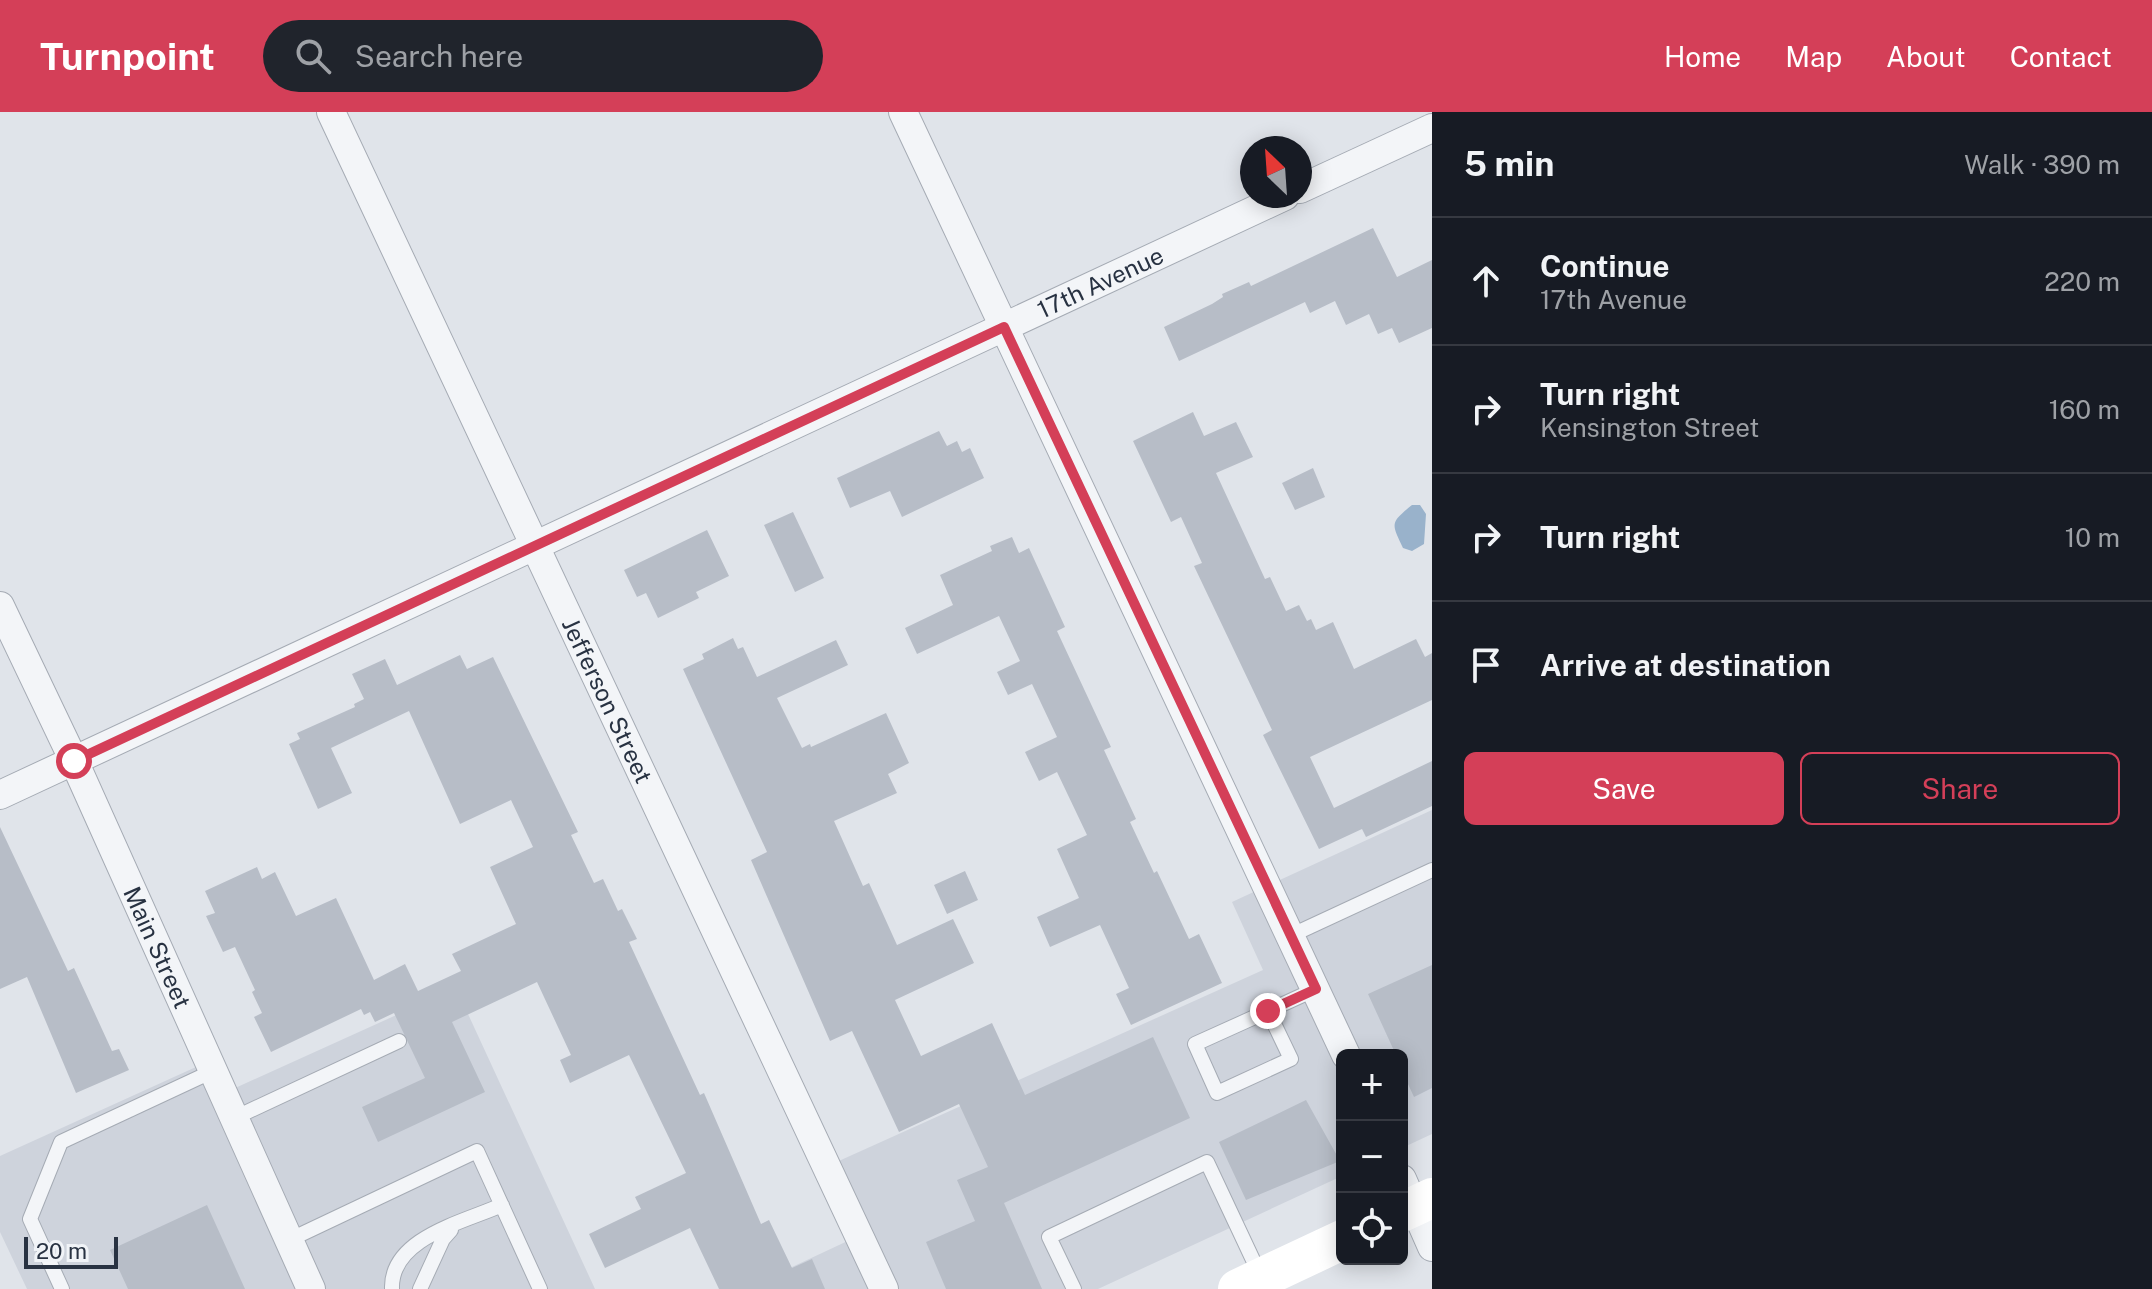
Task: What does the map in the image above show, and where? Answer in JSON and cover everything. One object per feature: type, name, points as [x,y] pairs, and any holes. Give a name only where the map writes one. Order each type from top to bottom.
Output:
[{"type":"main road","points":[[1250,1283],[1336,1243]]},
{"type":"street","name":"Jefferson Street","points":[[331,112],[884,1289]]},
{"type":"street","points":[[903,112],[1343,1049]]},
{"type":"street","points":[[1312,183],[1432,128]]},
{"type":"street","name":"17th Avenue","points":[[0,795],[1259,208]]},
{"type":"street","name":"Main Street","points":[[0,606],[74,761],[232,1119],[311,1289]]},
{"type":"street","points":[[1412,1199],[1432,1247]]},
{"type":"lane","points":[[1292,935],[1432,870]]},
{"type":"lane","points":[[1268,1011],[1291,1059],[1217,1093],[1195,1044],[1316,989]]},
{"type":"lane","points":[[232,1119],[399,1041]]},
{"type":"lane","points":[[62,1289],[30,1219],[61,1142],[211,1072]]},
{"type":"lane","points":[[289,1240],[477,1151],[540,1289]]},
{"type":"lane","points":[[1074,1289],[1049,1237],[1207,1162],[1250,1283]]},
{"type":"lane","points":[[392,1289],[393,1274],[400,1257],[418,1244],[502,1205]]},
{"type":"lane","points":[[420,1289],[443,1239],[455,1227]]},
{"type":"shaded area","points":[[1432,810],[1432,1134],[1408,1145],[1408,1049],[1336,1049],[1336,1179],[1098,1289],[745,1289],[854,1238],[821,1169],[1263,970],[1232,902]]},
{"type":"shaded area","points":[[456,988],[595,1289],[27,1289],[0,1232],[0,1156],[207,1062],[222,1094]]},
{"type":"water","points":[[1412,505],[1420,505],[1426,514],[1424,544],[1412,551],[1403,548],[1395,524]]},
{"type":"building","points":[[1373,228],[1397,277],[1432,260],[1432,328],[1399,343],[1392,328],[1378,334],[1369,314],[1346,325],[1335,301],[1310,313],[1305,302],[1179,361],[1164,327],[1212,304],[1223,297],[1222,294],[1249,282],[1251,286]]},
{"type":"building","points":[[1193,412],[1204,436],[1236,422],[1253,457],[1216,473],[1265,579],[1270,577],[1286,611],[1299,605],[1316,630],[1333,622],[1354,669],[1416,639],[1425,657],[1432,653],[1432,700],[1310,757],[1334,808],[1432,761],[1432,806],[1366,837],[1362,829],[1319,849],[1263,735],[1272,730],[1194,566],[1202,563],[1181,517],[1171,522],[1133,441]]},
{"type":"building","points":[[939,431],[947,446],[957,441],[962,452],[970,448],[984,478],[902,517],[890,491],[850,508],[837,478]]},
{"type":"building","points":[[1313,468],[1325,497],[1295,510],[1282,483]]},
{"type":"building","points":[[793,512],[824,578],[795,592],[764,525]]},
{"type":"building","points":[[707,530],[729,576],[696,592],[699,598],[658,618],[646,593],[637,597],[624,570]]},
{"type":"building","points":[[1012,537],[1019,553],[1029,548],[1065,627],[1057,631],[1111,747],[1104,750],[1136,819],[1130,822],[1154,873],[1157,871],[1189,939],[1199,934],[1222,983],[1131,1025],[1116,994],[1129,988],[1100,925],[1050,947],[1037,917],[1079,898],[1057,849],[1087,835],[1057,772],[1039,781],[1025,752],[1057,737],[1032,684],[1008,695],[997,672],[1020,661],[999,616],[917,654],[905,628],[953,605],[940,575],[992,551],[990,546]]},
{"type":"building","points":[[733,638],[738,649],[743,647],[757,677],[836,640],[848,665],[777,698],[802,748],[810,744],[811,747],[886,713],[909,763],[888,774],[897,793],[834,821],[863,886],[869,883],[897,945],[953,919],[974,963],[895,1000],[921,1056],[992,1023],[1025,1095],[1153,1037],[1190,1118],[1004,1203],[1042,1289],[946,1289],[926,1242],[975,1221],[957,1180],[988,1167],[959,1104],[899,1132],[852,1031],[830,1041],[751,860],[767,852],[683,669],[704,659],[702,654]]},
{"type":"building","points":[[460,655],[467,669],[493,657],[578,832],[571,835],[594,883],[603,879],[618,911],[622,909],[637,939],[629,942],[700,1095],[704,1093],[761,1224],[769,1220],[792,1268],[812,1259],[825,1289],[719,1289],[690,1228],[605,1268],[589,1234],[641,1209],[635,1197],[686,1173],[629,1055],[570,1083],[560,1060],[571,1055],[537,982],[452,1022],[485,1092],[378,1142],[362,1107],[425,1078],[394,1013],[375,1022],[370,1012],[364,1015],[361,1009],[271,1052],[254,1017],[262,1013],[252,992],[255,990],[235,947],[223,952],[206,916],[215,913],[205,891],[257,867],[262,879],[275,872],[296,916],[336,898],[374,980],[405,964],[418,991],[461,971],[452,954],[516,924],[490,867],[533,847],[511,800],[460,824],[409,711],[331,748],[352,793],[318,809],[289,744],[300,739],[297,733],[355,707],[354,704],[364,699],[352,674],[385,659],[397,685]]},
{"type":"building","points":[[0,827],[68,971],[74,968],[112,1051],[119,1049],[129,1070],[76,1093],[27,977],[0,989]]},
{"type":"building","points":[[965,871],[978,900],[947,914],[934,885]]},
{"type":"building","points":[[1432,965],[1432,1088],[1414,1097],[1408,1084],[1408,1049],[1393,1049],[1368,994]]},
{"type":"building","points":[[1306,1100],[1336,1154],[1336,1163],[1246,1200],[1219,1142]]},
{"type":"building","points":[[207,1205],[245,1289],[128,1289],[110,1250]]},
{"type":"route","points":[[74,761],[1004,327],[1316,989],[1268,1011]]}]
